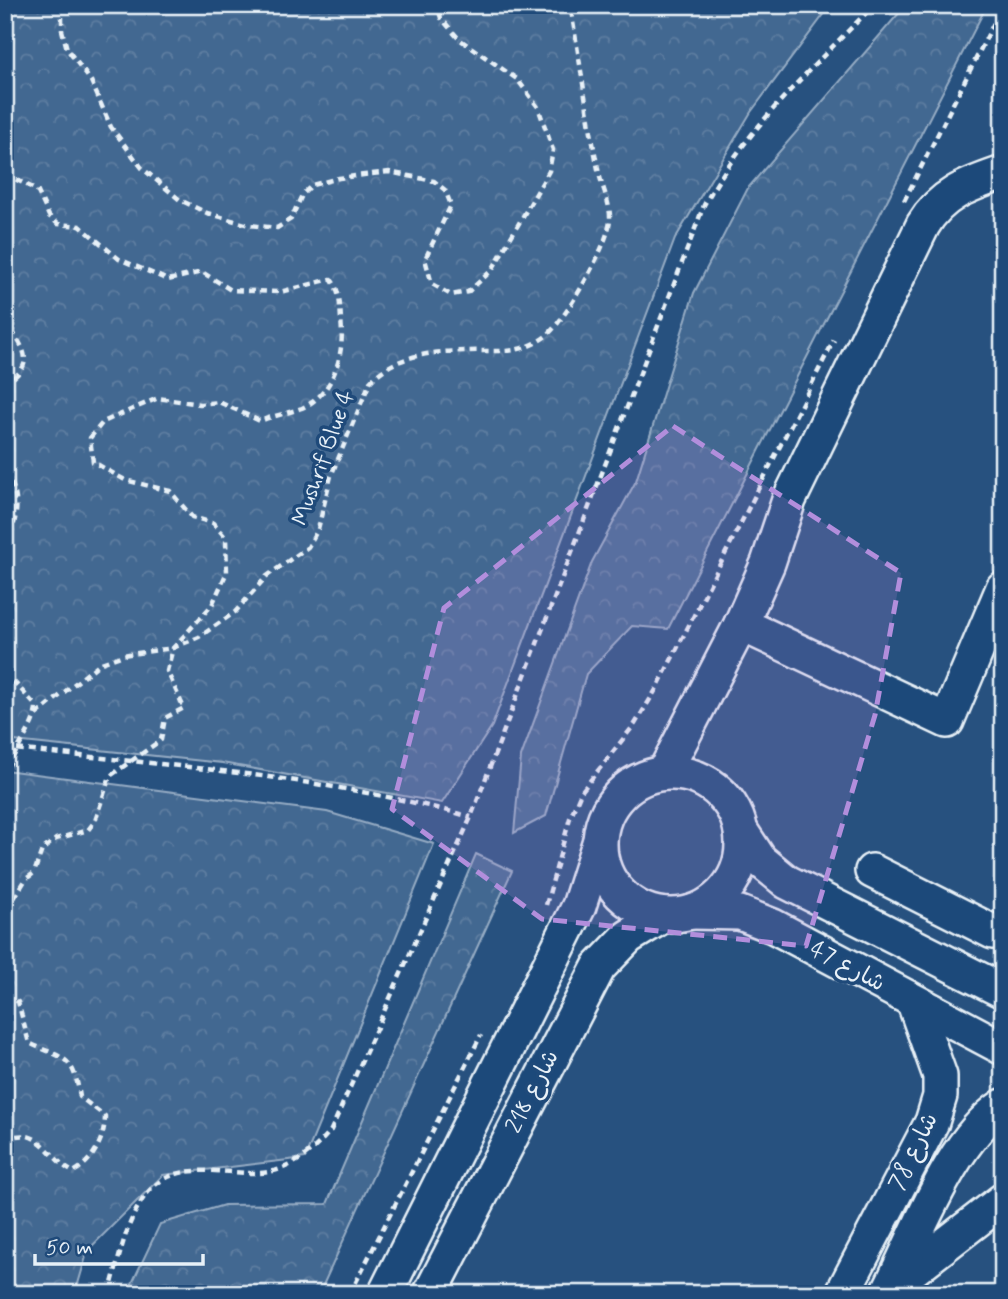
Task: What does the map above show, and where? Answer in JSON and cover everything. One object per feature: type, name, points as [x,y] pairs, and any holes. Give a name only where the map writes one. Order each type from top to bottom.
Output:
[{"type":"street","points":[[664,773],[741,624],[768,564],[789,500],[923,225],[949,195],[1003,173]]},
{"type":"street","points":[[741,624],[947,721],[1003,588]]},
{"type":"street","points":[[695,713],[705,781]]},
{"type":"street","points":[[385,1294],[579,906],[603,822],[611,804],[635,783],[664,773],[685,774],[705,781],[722,794],[734,811],[741,831],[760,860],[787,882],[1003,991]]},
{"type":"street","points":[[599,843],[602,864],[611,883],[626,899],[644,909],[675,914],[714,900],[734,876],[742,846],[741,831]]},
{"type":"street","points":[[872,871],[998,923],[971,976]]},
{"type":"street","name":"شارع 47","points":[[675,914],[722,911],[765,922],[1003,1048]]},
{"type":"street","name":"شارع 218","points":[[430,1294],[598,967],[628,937],[675,914]]},
{"type":"street","name":"شارع 78","points":[[842,1294],[932,1122],[940,1096],[940,1076],[914,1003]]},
{"type":"street","name":"شارع 78","points":[[889,1291],[964,1143],[985,1118],[1003,1106]]},
{"type":"street","points":[[889,1291],[1003,1200]]},
{"type":"path","points":[[62,5],[62,30],[67,49],[91,81],[111,127],[142,168],[180,200],[207,213],[249,225],[277,228],[291,219],[302,195],[312,185],[339,178],[390,172],[434,181],[445,190],[450,205],[425,259],[425,270],[432,284],[451,295],[468,292],[492,270],[550,171],[554,150],[538,107],[517,79],[459,39],[441,19],[437,5]]},
{"type":"path","name":"Mushrif Blue 4","points":[[5,776],[14,749],[36,715],[99,664],[123,655],[173,648],[199,637],[235,612],[267,576],[308,547],[318,529],[331,476],[370,382],[378,373],[397,361],[430,355],[524,348],[543,338],[565,314],[602,246],[610,220],[595,155],[570,5]]},
{"type":"path","points":[[108,1294],[135,1213],[146,1194],[163,1180],[192,1169],[260,1173],[274,1170],[312,1151],[331,1130],[471,817],[704,205],[736,152],[755,129],[874,5]]},
{"type":"path","points":[[899,211],[1003,5]]},
{"type":"path","points":[[5,174],[37,190],[49,216],[58,224],[80,226],[120,259],[168,280],[202,272],[232,289],[280,292],[331,279],[338,288],[343,335],[341,360],[327,387],[304,407],[260,421],[219,402],[200,404],[158,398],[103,422],[90,438],[93,463],[125,480],[170,491],[192,517],[213,523],[226,538],[227,572],[212,605],[173,648],[167,671],[184,708],[165,718],[161,740],[110,776],[95,821],[88,831],[56,839],[42,850],[34,873],[26,879],[5,913]]},
{"type":"path","points":[[5,320],[23,347],[25,357],[18,375],[5,383]]},
{"type":"path","points":[[540,917],[553,888],[570,818],[581,792],[635,724],[657,688],[837,333]]},
{"type":"path","points":[[5,472],[12,482],[18,503],[15,524],[5,550]]},
{"type":"path","points":[[5,672],[36,706],[36,715]]},
{"type":"path","points":[[5,748],[127,762],[211,768],[288,779],[363,792],[471,817]]},
{"type":"path","points":[[5,995],[18,1002],[29,1043],[65,1060],[75,1069],[80,1097],[105,1116],[105,1135],[82,1167],[73,1172],[65,1168],[37,1137],[26,1135],[5,1140]]},
{"type":"path","points":[[351,1294],[485,1027]]},
{"type":"highlighted area","points":[[673,426],[901,573],[875,715],[806,946],[542,919],[392,809],[444,608]]},
{"type":"green space","points":[[5,5],[831,5],[751,112],[675,239],[492,726],[442,803],[222,763],[5,740]]},
{"type":"green space","points":[[906,5],[987,5],[668,629],[632,626],[586,674],[546,816],[514,833],[521,757],[592,562],[636,481],[694,293],[748,188]]},
{"type":"green space","points":[[5,770],[327,812],[434,844],[305,1158],[163,1175],[88,1250],[75,1294],[5,1294]]},
{"type":"green space","points":[[476,854],[512,871],[319,1294],[127,1294],[160,1224],[224,1205],[327,1204]]}]
